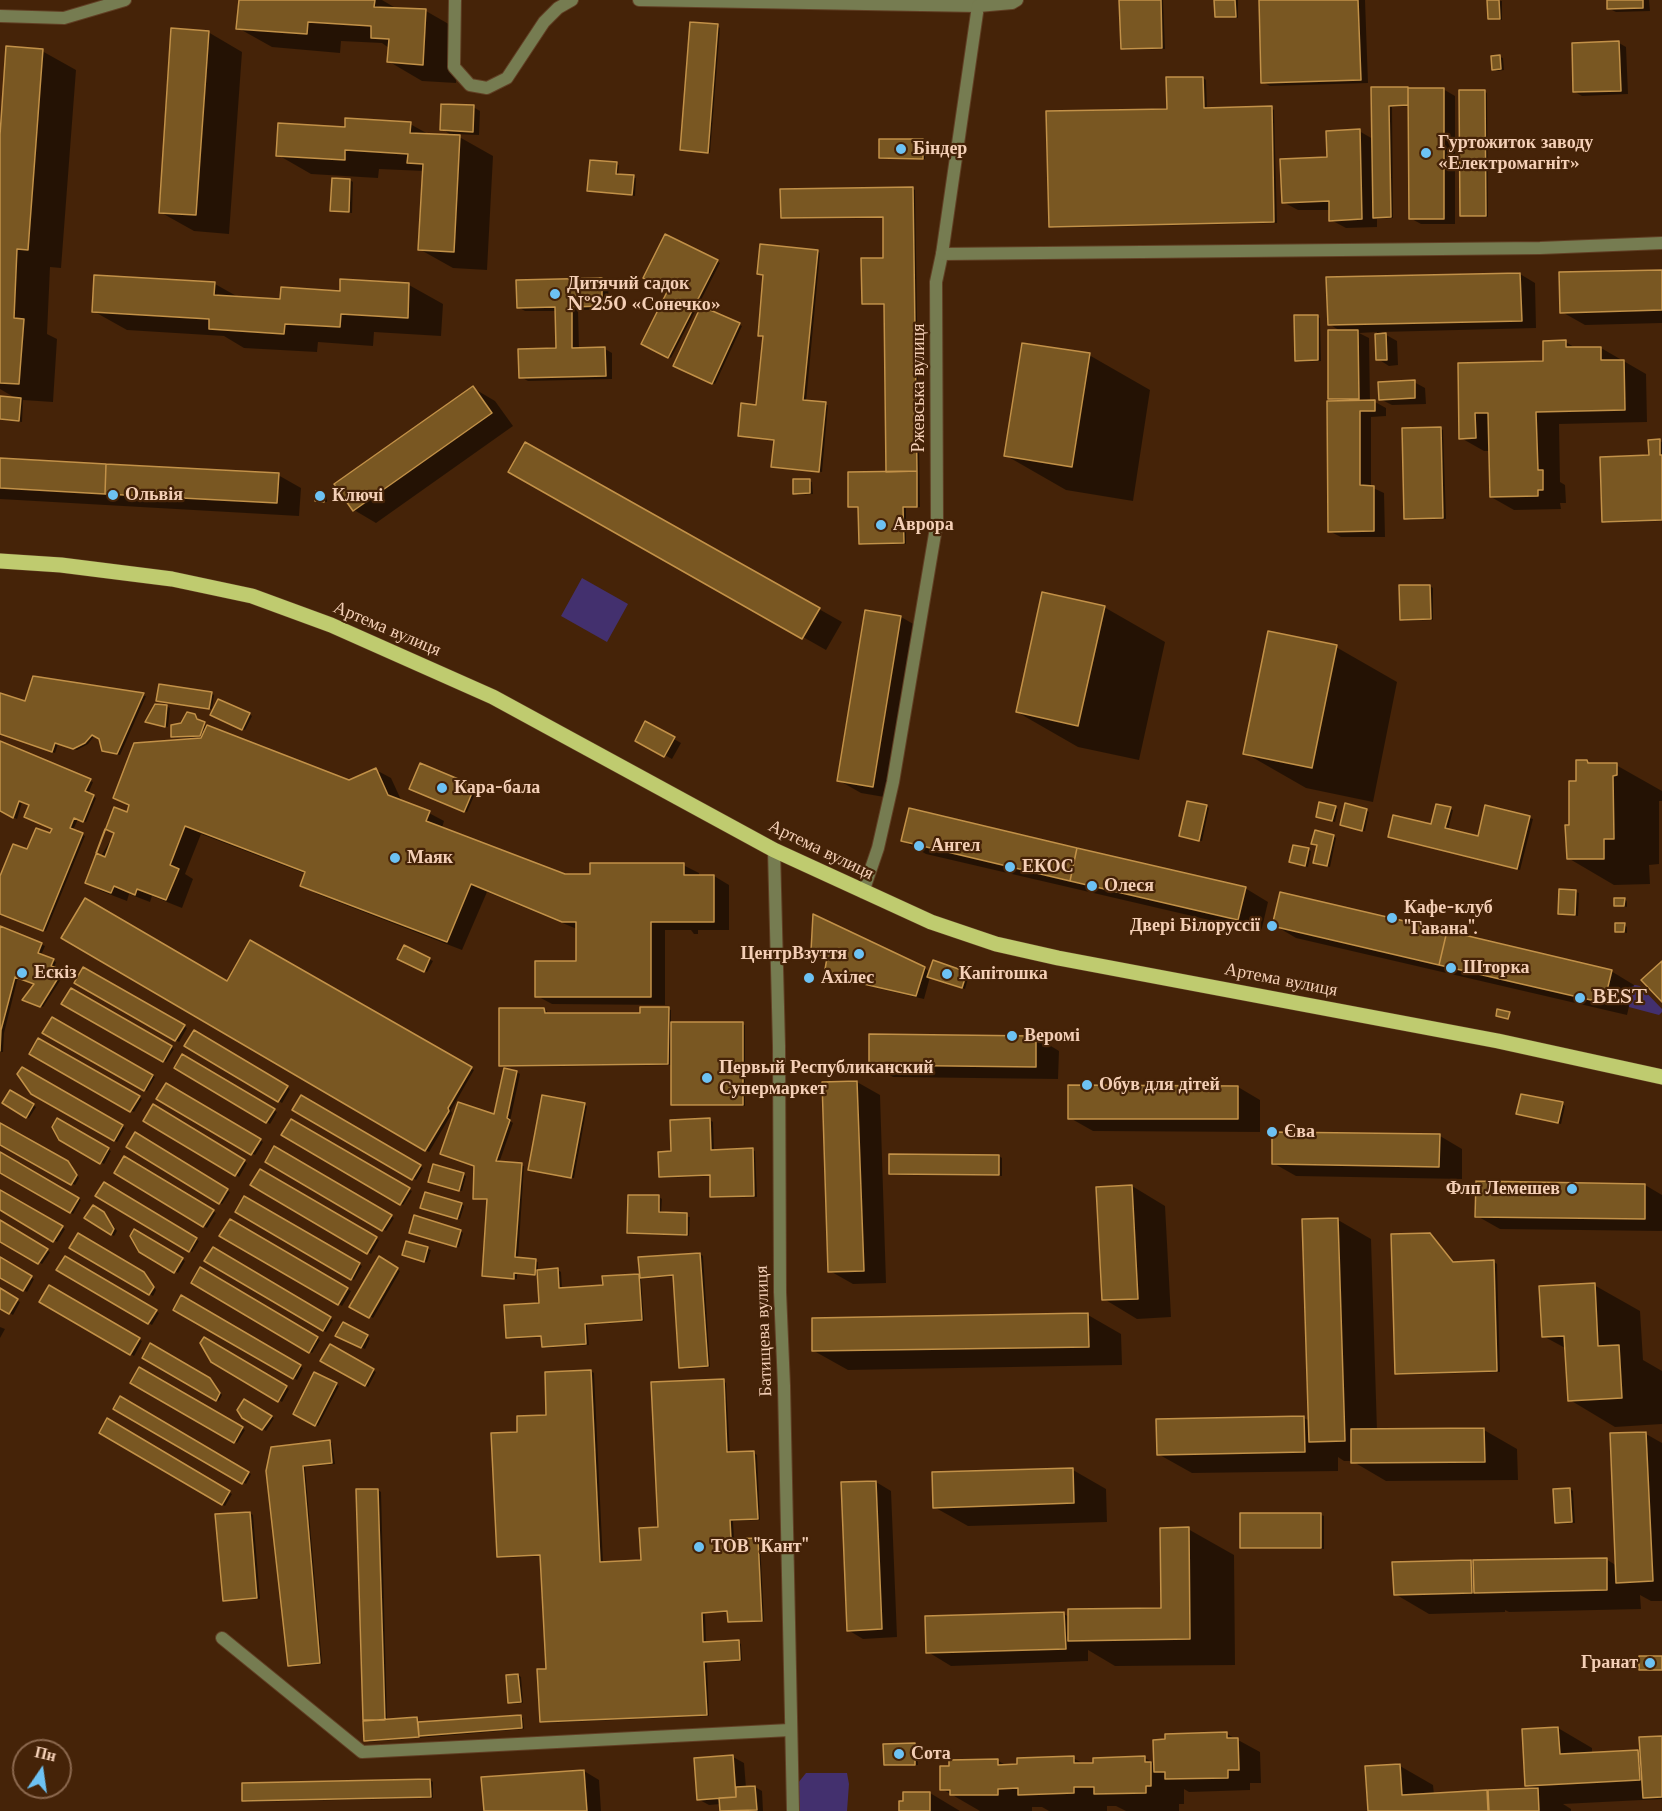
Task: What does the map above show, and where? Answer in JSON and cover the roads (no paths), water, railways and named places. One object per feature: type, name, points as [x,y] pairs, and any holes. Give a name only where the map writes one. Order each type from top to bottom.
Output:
[{"type":"main road","name":"Артема вулиця","points":[[0,561],[172,579],[252,596],[331,625],[493,697],[774,850],[931,922],[1006,946],[1498,1041],[1662,1077]]},
{"type":"street","points":[[0,16],[64,18],[125,0]]},
{"type":"street","points":[[455,0],[453,67],[470,85],[487,88],[507,78],[544,22],[558,8],[572,0]]},
{"type":"street","points":[[639,0],[978,6],[1012,3],[1017,0]]},
{"type":"street","name":"Ржевська вулиця","points":[[863,892],[878,848],[893,782],[938,522],[936,282],[978,6]]},
{"type":"street","points":[[942,254],[1540,248],[1662,243]]},
{"type":"street","name":"Батищева вулиця","points":[[774,850],[779,1046],[780,1292],[793,1811]]},
{"type":"street","points":[[222,1638],[362,1752],[790,1730]]},
{"type":"place","name":"Біндер","points":[[901,149]]},
{"type":"place","name":"Гуртожиток заводу «Електромагніт»","points":[[1426,153]]},
{"type":"place","name":"Дитячий садок №250 «Сонечко»","points":[[555,294]]},
{"type":"place","name":"Ольвія","points":[[113,495]]},
{"type":"place","name":"Ключі","points":[[320,496]]},
{"type":"place","name":"Аврора","points":[[881,525]]},
{"type":"place","name":"Кара-бала","points":[[442,788]]},
{"type":"place","name":"Ангел","points":[[919,846]]},
{"type":"place","name":"Маяк","points":[[395,858]]},
{"type":"place","name":"ЕКОС","points":[[1010,867]]},
{"type":"place","name":"Олеся","points":[[1092,886]]},
{"type":"place","name":"Кафе-клуб \"Гавана\".","points":[[1392,918]]},
{"type":"place","name":"Двері Білоруссії","points":[[1272,926]]},
{"type":"place","name":"ЦентрВзуття","points":[[859,954]]},
{"type":"place","name":"Шторка","points":[[1451,968]]},
{"type":"place","name":"Ескіз","points":[[22,973]]},
{"type":"place","name":"Капітошка","points":[[947,974]]},
{"type":"place","name":"Ахілес","points":[[809,978]]},
{"type":"place","name":"BEST","points":[[1580,998]]},
{"type":"place","name":"Веромі","points":[[1012,1036]]},
{"type":"place","name":"Первый Республиканский Супермаркет","points":[[707,1078]]},
{"type":"place","name":"Обув для дітей","points":[[1087,1085]]},
{"type":"place","name":"Єва","points":[[1272,1132]]},
{"type":"place","name":"Флп Лемешев","points":[[1572,1189]]},
{"type":"place","name":"ТОВ \"Кант\"","points":[[699,1547]]},
{"type":"place","name":"Гранат","points":[[1650,1663]]},
{"type":"place","name":"Сота","points":[[899,1754]]}]
